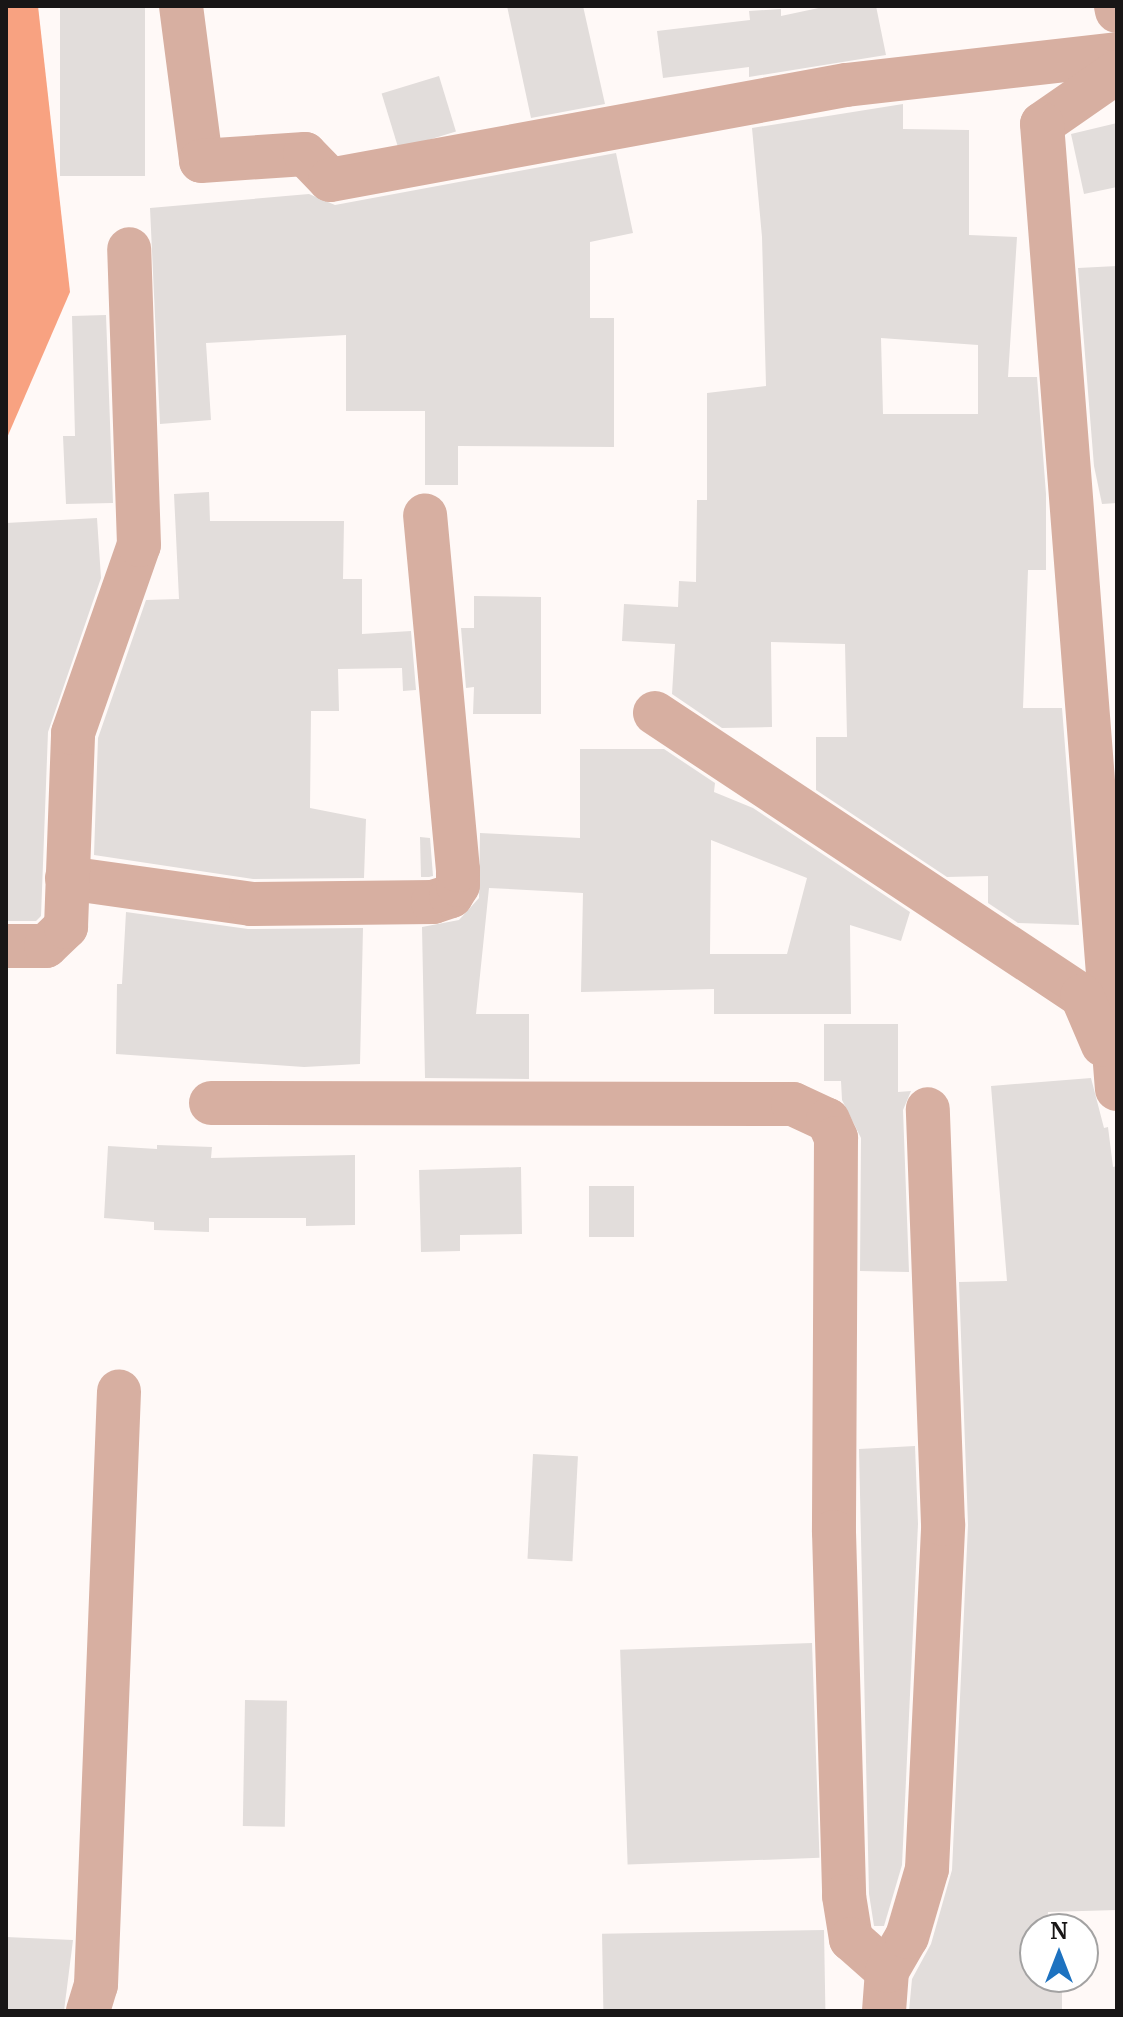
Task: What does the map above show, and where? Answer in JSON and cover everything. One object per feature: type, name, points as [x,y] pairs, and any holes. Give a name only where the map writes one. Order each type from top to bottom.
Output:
[{"type":"street","points":[[181,6],[201,161],[305,154],[330,180],[846,85],[1117,54]]},
{"type":"street","points":[[1116,1081],[1042,124],[1117,72]]},
{"type":"street","points":[[6,946],[46,946],[66,927],[73,733],[139,545],[129,249]]},
{"type":"street","points":[[67,878],[251,904],[433,902],[451,896],[458,885],[458,870],[425,516]]},
{"type":"street","points":[[655,713],[1082,996],[1116,1081]]},
{"type":"street","points":[[211,1103],[793,1104],[828,1120],[836,1138],[834,1532],[844,1896],[851,1939],[886,1991]]},
{"type":"street","points":[[886,1991],[907,1937],[927,1869],[943,1524],[928,1109]]},
{"type":"street","points":[[88,2011],[96,1985],[119,1391]]},
{"type":"shaded area","points":[[6,6],[38,6],[70,292],[6,440]]},
{"type":"building","points":[[60,6],[145,6],[145,176],[60,176]]},
{"type":"building","points":[[507,6],[583,6],[605,104],[531,118]]},
{"type":"building","points":[[828,6],[876,6],[886,55],[749,77],[749,67],[663,78],[657,31],[750,20],[749,11],[781,9],[781,16]]},
{"type":"building","points":[[439,76],[456,131],[399,149],[382,94]]},
{"type":"building","points":[[903,104],[903,129],[969,130],[969,235],[1017,237],[1008,377],[1037,377],[1046,494],[1046,570],[1028,570],[1023,708],[1062,708],[1079,925],[1018,923],[988,903],[988,876],[947,877],[816,790],[816,737],[847,737],[845,644],[771,642],[772,727],[722,728],[672,694],[675,644],[622,641],[624,604],[678,607],[679,581],[696,582],[697,500],[707,500],[707,393],[766,386],[762,237],[752,128]],"holes":[[[881,338],[978,345],[978,414],[883,414]]]},
{"type":"building","points":[[1117,123],[1117,187],[1084,194],[1071,134]]},
{"type":"building","points":[[616,153],[633,233],[590,242],[590,318],[614,318],[614,447],[458,446],[458,485],[425,485],[425,411],[346,411],[346,335],[206,343],[211,420],[160,424],[150,208],[309,194],[335,205]]},
{"type":"building","points":[[1117,266],[1117,503],[1102,504],[1094,466],[1078,268]]},
{"type":"building","points":[[106,315],[113,503],[66,504],[63,436],[75,436],[72,316]]},
{"type":"building","points":[[209,492],[210,521],[344,521],[343,579],[362,579],[362,634],[411,631],[416,690],[403,691],[402,668],[338,669],[339,711],[311,711],[310,808],[366,819],[364,878],[253,879],[94,855],[98,738],[146,600],[179,599],[174,494]]},
{"type":"building","points":[[97,518],[101,578],[48,732],[41,916],[36,921],[6,921],[6,523]]},
{"type":"building","points":[[474,596],[541,597],[541,714],[473,714],[474,687],[466,688],[461,628],[474,628]]},
{"type":"building","points":[[580,749],[664,749],[715,783],[714,792],[753,808],[910,912],[901,941],[850,925],[851,1014],[714,1014],[714,989],[581,992],[583,893],[489,888],[476,1014],[529,1014],[529,1079],[425,1078],[422,927],[459,920],[479,898],[480,833],[580,838]],"holes":[[[711,840],[807,878],[787,954],[710,954]]]},
{"type":"building","points":[[420,837],[430,838],[433,876],[421,877]]},
{"type":"building","points":[[126,912],[248,929],[363,928],[360,1064],[304,1067],[116,1054],[117,984],[122,984]]},
{"type":"building","points":[[824,1024],[898,1024],[898,1092],[911,1091],[903,1110],[909,1272],[860,1271],[861,1138],[842,1100],[841,1081],[824,1081]]},
{"type":"building","points":[[1091,1078],[1104,1128],[1108,1127],[1113,1167],[1117,1166],[1117,1910],[1019,1913],[1019,1993],[1062,1993],[1062,2011],[909,2011],[912,1979],[931,1944],[952,1870],[968,1525],[959,1282],[1007,1281],[991,1086]]},
{"type":"building","points":[[157,1145],[212,1147],[211,1158],[355,1155],[355,1225],[306,1226],[306,1218],[209,1218],[209,1232],[154,1230],[154,1222],[104,1218],[108,1146],[157,1149]]},
{"type":"building","points":[[521,1167],[522,1234],[460,1235],[460,1251],[421,1252],[419,1170]]},
{"type":"building","points":[[589,1186],[634,1186],[634,1237],[589,1237]]},
{"type":"building","points":[[915,1446],[918,1524],[902,1865],[884,1926],[874,1926],[869,1894],[859,1449]]},
{"type":"building","points":[[533,1454],[578,1456],[572,1561],[528,1559]]},
{"type":"building","points":[[812,1643],[820,1858],[628,1865],[620,1650]]},
{"type":"building","points":[[245,1700],[287,1701],[285,1827],[243,1826]]},
{"type":"building","points":[[824,1930],[825,2011],[603,2011],[602,1934]]},
{"type":"building","points":[[6,1937],[73,1940],[64,2011],[6,2011]]}]
